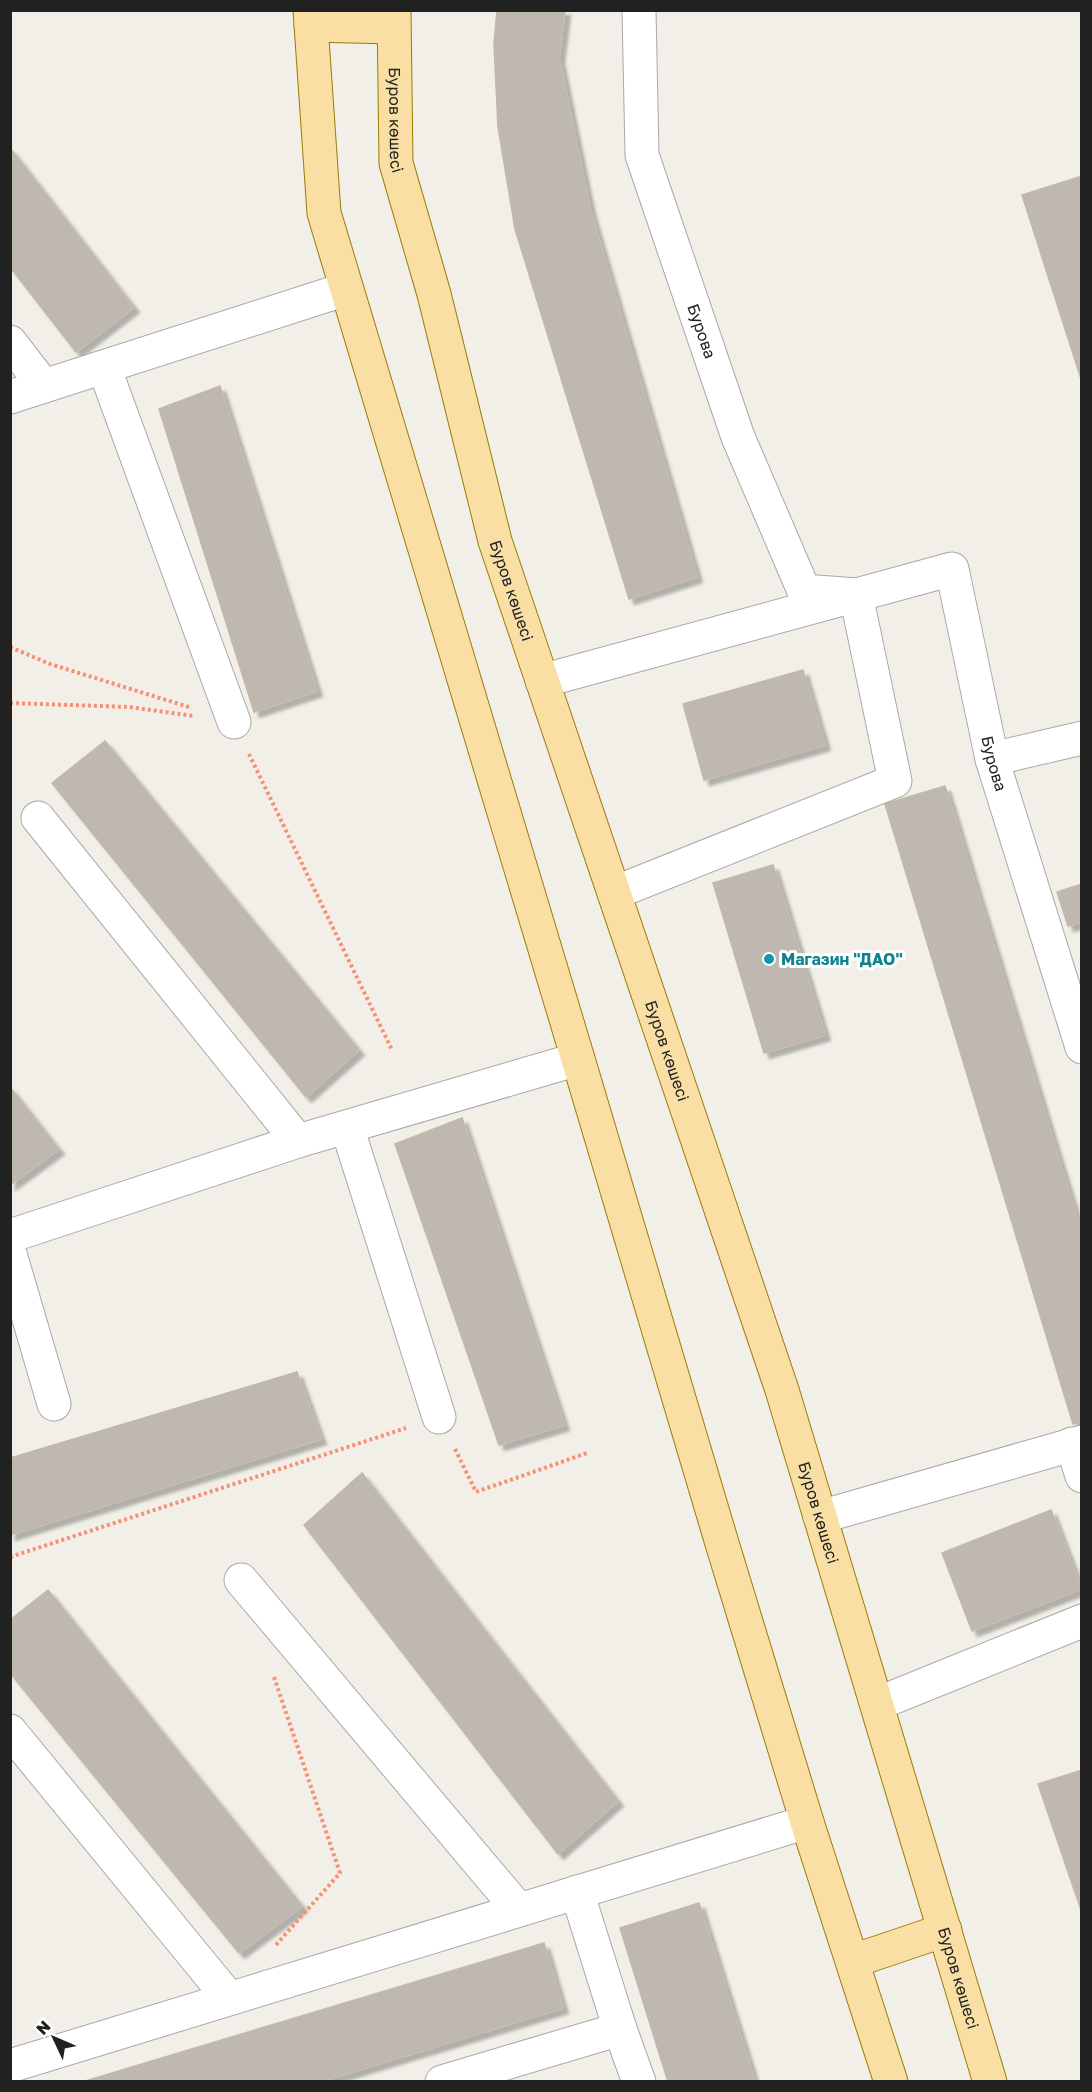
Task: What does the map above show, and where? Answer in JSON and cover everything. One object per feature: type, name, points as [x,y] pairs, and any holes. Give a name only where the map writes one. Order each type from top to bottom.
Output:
[{"type":"main road","points":[[394,19],[310,18],[324,213],[717,1528],[807,1822],[891,2082]]},
{"type":"main road","name":"Буров көшесі","points":[[394,19],[396,163],[434,294],[495,541],[782,1390],[990,2082]]},
{"type":"main road","points":[[853,1961],[945,1930]]},
{"type":"street","name":"Бурова","points":[[639,10],[642,155],[738,437],[804,591],[856,595]]},
{"type":"street","points":[[10,397],[346,289]]},
{"type":"street","points":[[10,342],[44,386]]},
{"type":"street","points":[[104,367],[234,722]]},
{"type":"street","name":"Бурова","points":[[542,681],[952,569],[992,759],[1082,1047]]},
{"type":"street","points":[[614,893],[895,781],[856,595]]},
{"type":"street","points":[[992,759],[1082,738]]},
{"type":"street","points":[[38,818],[298,1141]]},
{"type":"street","points":[[10,1236],[298,1141],[578,1059]]},
{"type":"street","points":[[347,1127],[439,1417]]},
{"type":"street","points":[[10,1254],[54,1404]]},
{"type":"street","points":[[820,1517],[1077,1443],[1082,1476]]},
{"type":"street","points":[[241,1580],[519,1910]]},
{"type":"street","points":[[877,1704],[1082,1621]]},
{"type":"street","points":[[10,1731],[229,1998]]},
{"type":"street","points":[[14,2071],[229,1998],[807,1822]]},
{"type":"street","points":[[577,1892],[639,2082]]},
{"type":"street","points":[[442,2082],[620,2029]]},
{"type":"path","points":[[10,647],[50,664],[234,722],[392,1050]]},
{"type":"path","points":[[10,703],[129,707],[234,722]]},
{"type":"path","points":[[10,1557],[439,1417],[476,1492],[586,1453]]},
{"type":"path","points":[[269,1954],[340,1873],[271,1670]]},
{"type":"building","points":[[497,10],[565,10],[559,58],[590,209],[697,577],[629,599],[515,229],[498,127],[494,44]]},
{"type":"building","points":[[10,148],[134,307],[76,352],[10,267]]},
{"type":"building","points":[[1082,176],[1082,382],[1022,195]]},
{"type":"building","points":[[220,386],[317,691],[254,712],[159,409]]},
{"type":"building","points":[[803,670],[825,745],[704,780],[683,704]]},
{"type":"building","points":[[105,741],[359,1050],[306,1097],[52,783]]},
{"type":"building","points":[[945,786],[1082,1235],[1082,1422],[1073,1424],[885,804]]},
{"type":"building","name":"Магазин \"ДАО\"","points":[[773,865],[825,1035],[764,1053],[713,883]]},
{"type":"building","points":[[1082,884],[1082,922],[1068,926],[1057,892]]},
{"type":"building","points":[[10,1087],[59,1149],[10,1185]]},
{"type":"building","points":[[462,1118],[564,1425],[499,1445],[395,1144]]},
{"type":"building","points":[[297,1372],[321,1439],[10,1535],[10,1458]]},
{"type":"building","points":[[362,1473],[618,1801],[558,1854],[304,1525]]},
{"type":"building","points":[[1051,1510],[1081,1589],[972,1631],[942,1553]]},
{"type":"building","points":[[48,1590],[302,1906],[239,1953],[10,1673],[10,1620]]},
{"type":"building","points":[[1082,1770],[1082,1913],[1038,1784]]},
{"type":"building","points":[[699,1903],[755,2082],[668,2082],[620,1928]]},
{"type":"building","points":[[544,1943],[563,2008],[319,2082],[82,2082]]},
{"type":"place","name":"Магазин \"ДАО\"","points":[[769,959]]}]
